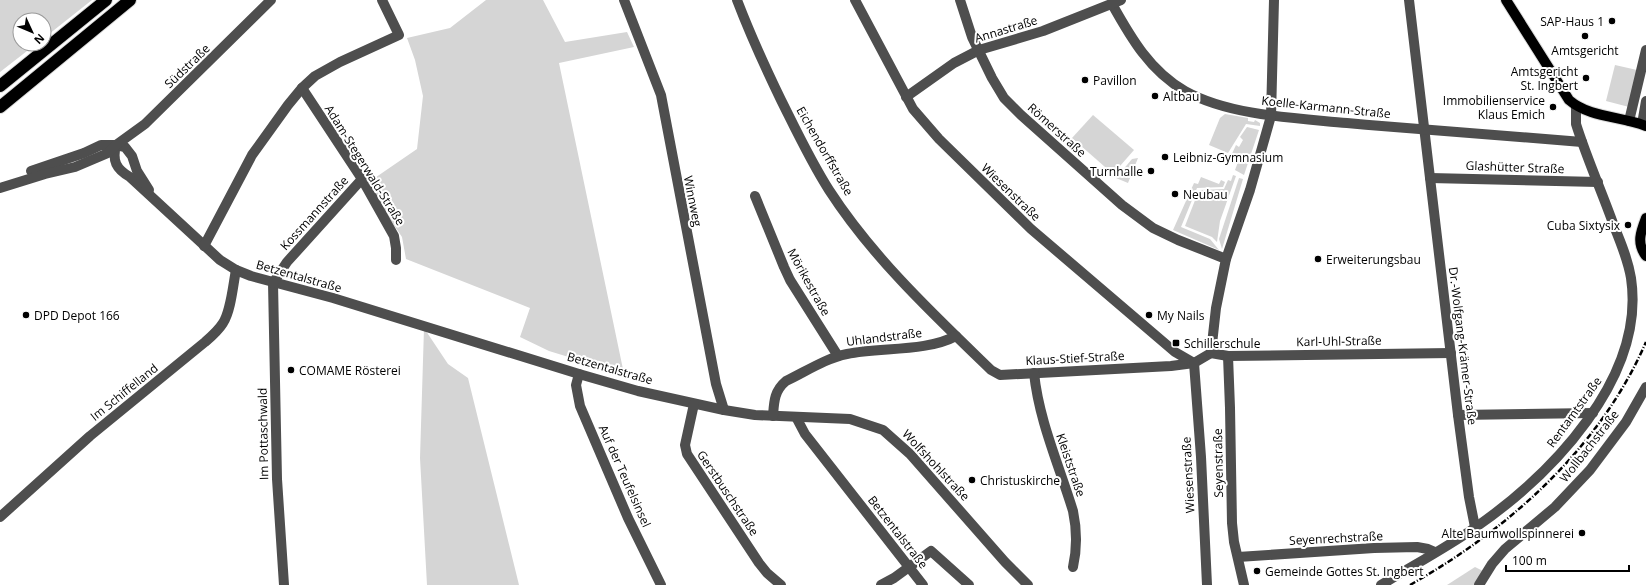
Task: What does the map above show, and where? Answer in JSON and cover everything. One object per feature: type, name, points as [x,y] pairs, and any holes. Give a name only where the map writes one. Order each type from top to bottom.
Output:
[{"type":"highway","points":[[0,86],[106,0]]},
{"type":"highway","points":[[0,107],[130,0]]},
{"type":"main road","points":[[1506,0],[1569,100],[1576,106],[1606,116],[1644,125]]},
{"type":"main road","points":[[1646,218],[1639,239],[1640,245],[1646,256]]},
{"type":"street","name":"Südstraße","points":[[0,188],[87,162],[108,153],[116,145],[145,124],[271,0]]},
{"type":"street","points":[[204,246],[252,155],[302,88],[315,76],[340,62],[399,34],[382,0]]},
{"type":"street","name":"Winnweg","points":[[624,0],[661,95],[716,384],[724,410]]},
{"type":"street","name":"Eichendorffstraße","points":[[737,0],[759,54],[787,111],[830,191],[872,248],[969,348]]},
{"type":"street","name":"Wiesenstraße","points":[[855,0],[913,109],[939,139],[1031,229],[1175,352],[1194,363],[1201,457],[1207,585]]},
{"type":"street","name":"Römerstraße","points":[[960,0],[972,36],[980,50],[992,78],[1004,98],[1026,120],[1122,205],[1153,228],[1178,240],[1226,259]]},
{"type":"street","points":[[1211,353],[1216,308],[1226,259],[1250,190],[1271,116],[1274,0]]},
{"type":"street","name":"Dr.-Wolfgang-Krämer-Straße","points":[[1409,0],[1442,287],[1469,497],[1475,527]]},
{"type":"street","name":"Annastraße","points":[[906,97],[954,63],[980,50],[1043,31],[1117,2]]},
{"type":"street","name":"Koelle-Karmann-Straße","points":[[1117,2],[1138,49],[1154,67],[1170,82],[1186,92],[1221,106],[1271,116],[1582,142]]},
{"type":"street","points":[[1629,121],[1646,50]]},
{"type":"street","name":"Adam-Stegerwald-Straße","points":[[302,88],[362,179],[394,236],[396,260]]},
{"type":"street","points":[[1644,125],[1646,101]]},
{"type":"street","name":"Rentamtstraße","points":[[1381,585],[1475,527],[1515,496],[1553,463],[1593,413],[1618,372],[1626,351],[1631,329],[1633,313],[1632,285],[1627,261],[1576,124],[1576,106]]},
{"type":"street","name":"Südstraße","points":[[0,182],[84,153],[101,145],[116,145]]},
{"type":"street","points":[[116,145],[125,147],[132,156],[137,171],[158,203],[116,164],[113,156],[116,145]]},
{"type":"street","name":"Glashütter Straße","points":[[1430,178],[1598,182]]},
{"type":"street","name":"Kossmannstraße","points":[[273,283],[287,262],[362,179]]},
{"type":"street","name":"Mörikestraße","points":[[755,196],[784,267],[813,318],[838,356]]},
{"type":"street","name":"Betzentalstraße","points":[[158,203],[220,260],[236,270],[273,283],[332,298],[578,374],[694,404],[724,410],[773,416],[796,417],[806,434],[923,585]]},
{"type":"street","name":"Im Schiffelland","points":[[0,517],[59,462],[218,330],[227,315],[236,270]]},
{"type":"street","name":"Im Pottaschwald","points":[[273,283],[277,479],[284,585]]},
{"type":"street","name":"Uhlandstraße","points":[[773,416],[774,398],[780,385],[838,356],[926,345],[948,340],[956,336]]},
{"type":"street","name":"Klaus-Stief-Straße","points":[[969,348],[991,370],[1000,375],[1172,366],[1194,363]]},
{"type":"street","points":[[1194,363],[1211,353],[1228,356]]},
{"type":"street","name":"Karl-Uhl-Straße","points":[[1228,356],[1451,353]]},
{"type":"street","name":"Seyenstraße","points":[[1228,356],[1232,522],[1234,542],[1244,585]]},
{"type":"street","name":"Kleiststraße","points":[[1034,373],[1040,413],[1074,511],[1076,545],[1072,567]]},
{"type":"street","name":"Auf der Teufelsinsel","points":[[578,374],[576,385],[580,406],[628,518],[661,585]]},
{"type":"street","name":"Wollbachstraße","points":[[1479,585],[1492,564],[1504,549],[1555,507],[1590,470],[1626,422],[1646,387]]},
{"type":"street","name":"Gerstbuschstraße","points":[[694,404],[684,445],[687,454],[759,563],[767,573],[781,585]]},
{"type":"street","points":[[1458,414],[1593,413]]},
{"type":"street","name":"Wolfshohlstraße","points":[[796,417],[850,419],[878,428],[888,434],[910,454],[1010,567],[1028,585]]},
{"type":"street","name":"Seyenrechstraße","points":[[1238,557],[1374,548],[1418,547],[1435,552]]},
{"type":"street","points":[[881,585],[929,552],[933,552],[969,585]]},
{"type":"shaded area","points":[[0,0],[92,0],[52,32],[52,12],[12,12],[12,52],[26,52],[0,72]]},
{"type":"shaded area","points":[[486,0],[543,0],[565,42],[627,32],[634,47],[559,63],[624,374],[549,351],[520,337],[530,308],[406,259],[402,237],[366,184],[417,149],[423,96],[415,60],[407,38],[450,28]]},
{"type":"shaded area","points":[[1615,65],[1637,70],[1629,107],[1606,101]]},
{"type":"shaded area","points":[[1225,114],[1248,118],[1248,121],[1254,122],[1255,120],[1260,123],[1260,126],[1246,124],[1228,153],[1209,145],[1220,118]]},
{"type":"shaded area","points":[[1093,115],[1134,150],[1113,174],[1072,138]]},
{"type":"shaded area","points":[[1247,127],[1259,130],[1244,175],[1235,170],[1238,162],[1230,158],[1236,145],[1239,147],[1243,140],[1240,137]]},
{"type":"shaded area","points":[[1138,158],[1128,183],[1116,178],[1132,159]]},
{"type":"shaded area","points":[[1233,175],[1236,176],[1220,221],[1217,242],[1212,237],[1185,226],[1199,190],[1224,189],[1228,180],[1231,181]]},
{"type":"shaded area","points":[[1201,177],[1219,184],[1221,180],[1225,182],[1223,187],[1197,188],[1181,227],[1210,239],[1219,250],[1173,230],[1194,183],[1198,184]]},
{"type":"shaded area","points":[[1239,178],[1243,179],[1222,249],[1219,239]]},
{"type":"shaded area","points":[[424,328],[448,364],[468,378],[519,585],[427,585],[420,458]]},
{"type":"shaded area","points":[[1475,567],[1483,571],[1477,585],[1447,585]]},
{"type":"railway","points":[[1410,585],[1447,563],[1482,538],[1516,511],[1548,482],[1577,451],[1604,417],[1627,381],[1646,342]]},
{"type":"place","name":"SAP-Haus 1","points":[[1612,21]]},
{"type":"place","name":"Amtsgericht","points":[[1585,36]]},
{"type":"place","name":"Amtsgericht St. Ingbert","points":[[1586,78]]},
{"type":"place","name":"Pavillon","points":[[1085,80]]},
{"type":"place","name":"Altbau","points":[[1155,96]]},
{"type":"place","name":"Immobilienservice Klaus Emich","points":[[1553,107]]},
{"type":"place","name":"Leibniz-Gymnasium","points":[[1165,157]]},
{"type":"place","name":"Turnhalle","points":[[1151,171]]},
{"type":"place","name":"Neubau","points":[[1175,194]]},
{"type":"place","name":"Cuba Sixtysix","points":[[1628,225]]},
{"type":"place","name":"Erweiterungsbau","points":[[1318,259]]},
{"type":"place","name":"DPD Depot 166","points":[[26,315]]},
{"type":"place","name":"My Nails","points":[[1149,315]]},
{"type":"place","name":"Schillerschule","points":[[1176,343]]},
{"type":"place","name":"COMAME Rösterei","points":[[291,370]]},
{"type":"place","name":"Christuskirche","points":[[972,480]]},
{"type":"place","name":"Alte Baumwollspinnerei","points":[[1582,533]]},
{"type":"place","name":"Gemeinde Gottes St. Ingbert","points":[[1257,571]]}]
